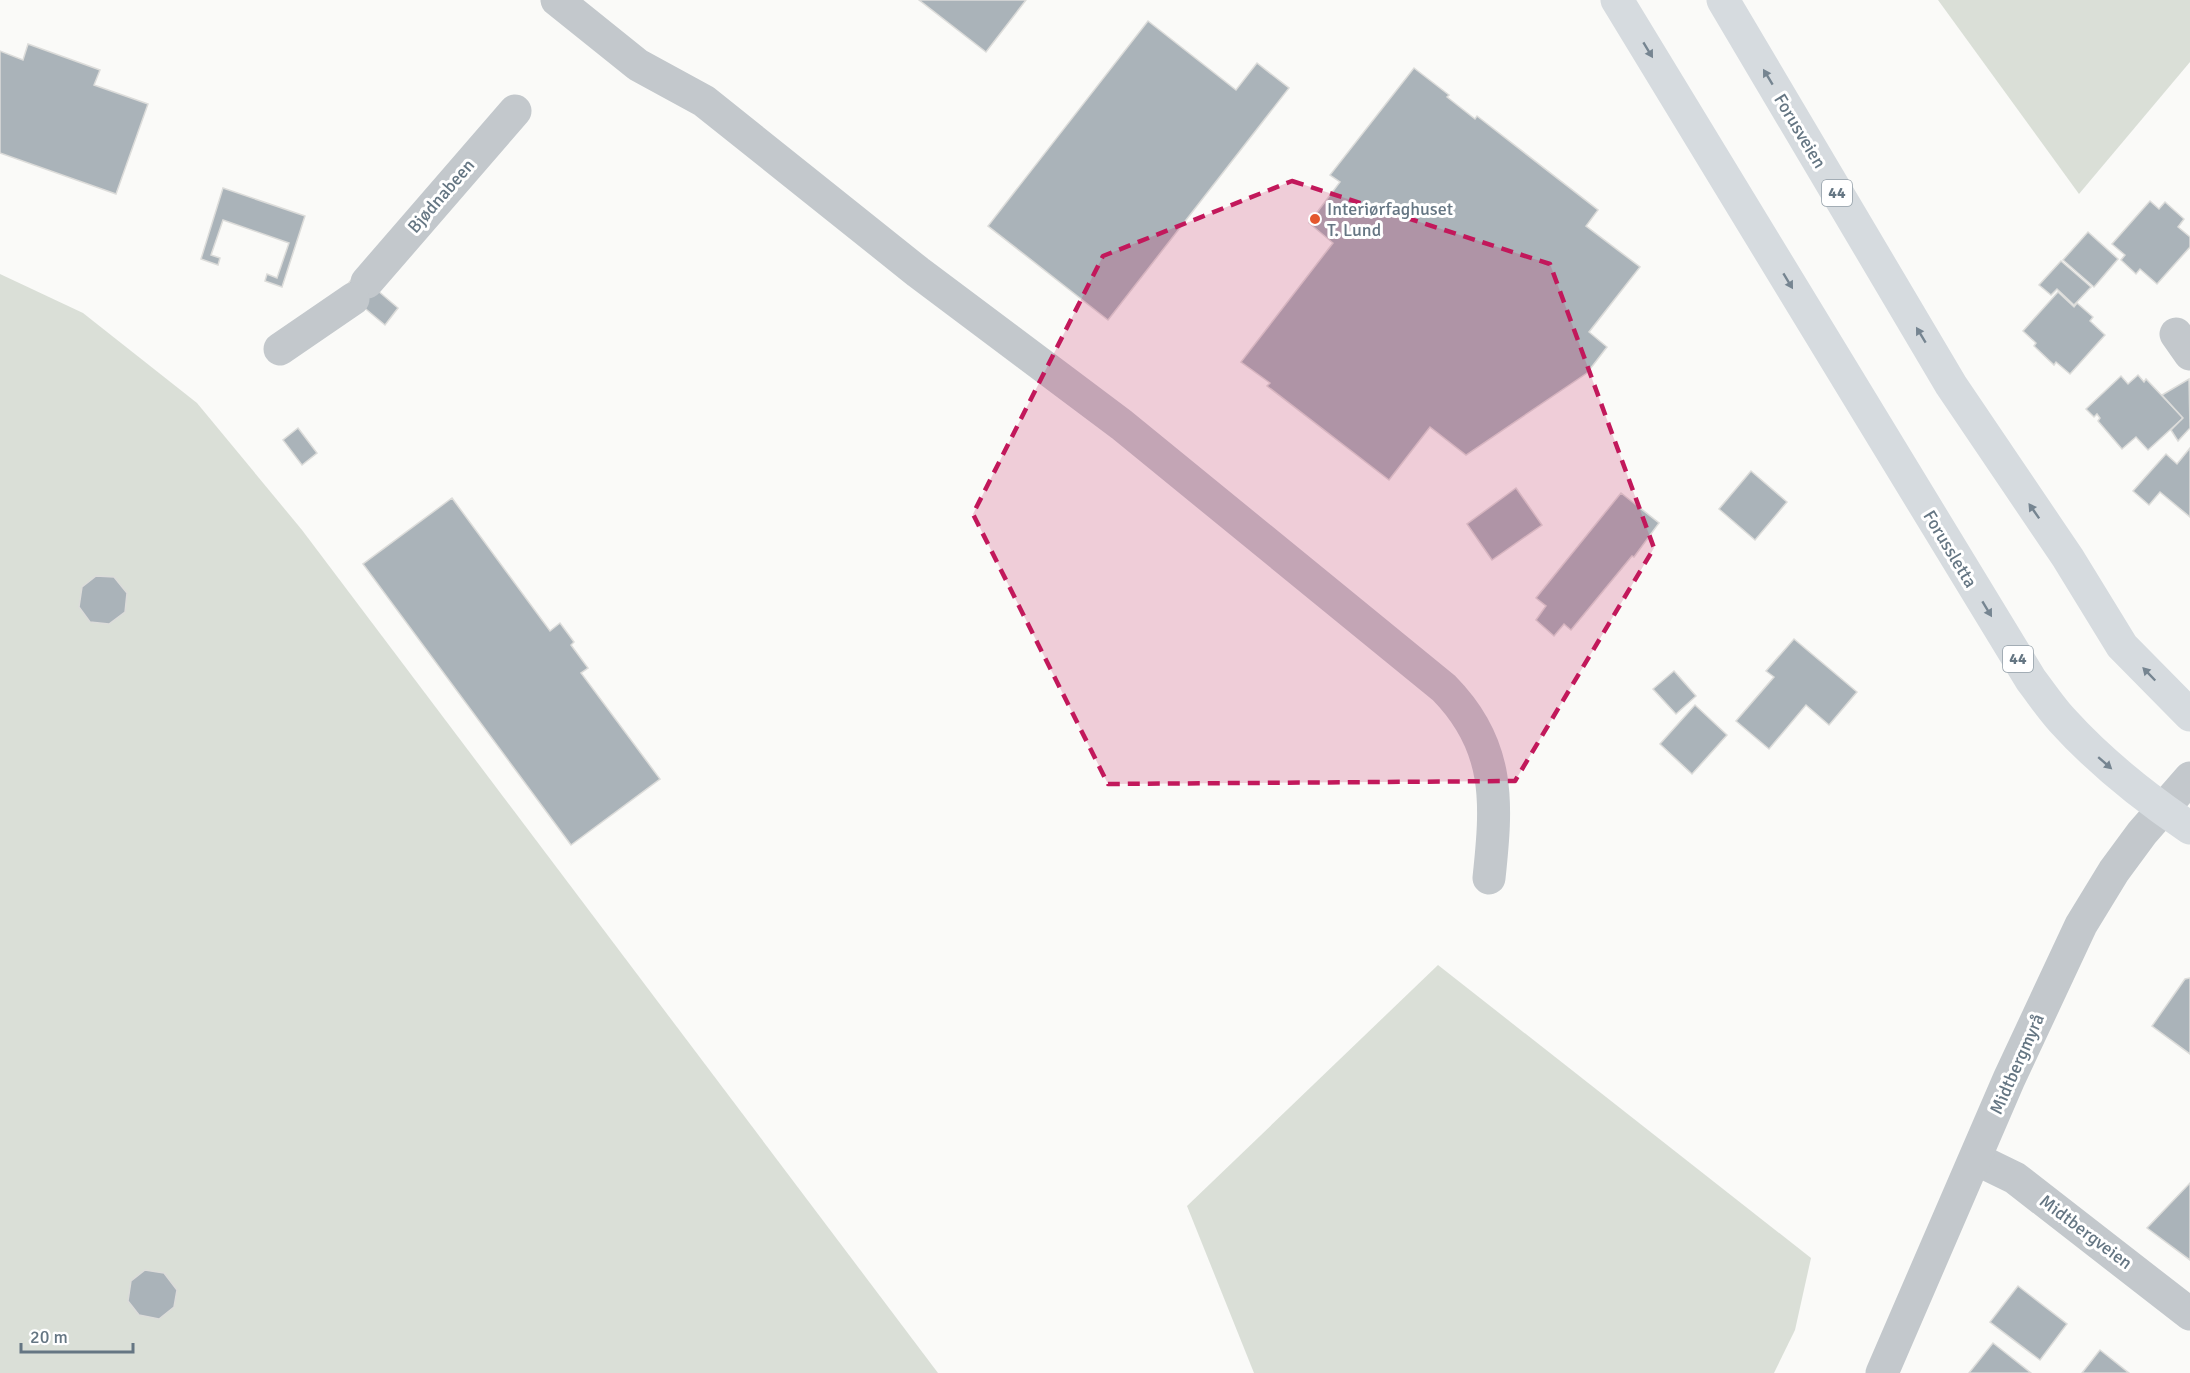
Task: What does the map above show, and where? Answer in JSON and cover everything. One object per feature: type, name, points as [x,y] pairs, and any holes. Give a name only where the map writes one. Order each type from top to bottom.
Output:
[{"type":"main road","name":"Forussletta","points":[[1617,0],[2031,680],[2060,718],[2107,765],[2190,828]]},
{"type":"main road","name":"Forusveien","points":[[1723,0],[1951,385],[2068,558],[2122,646],[2190,715]]},
{"type":"street","points":[[561,1],[638,65],[704,101],[918,272],[1122,425],[1444,688],[1469,718],[1488,761],[1495,796],[1489,878]]},
{"type":"street","name":"Bjødnabeen","points":[[280,349],[360,290],[515,111]]},
{"type":"street","name":"Midtbergmyrå","points":[[1882,1373],[2009,1079],[2081,925],[2114,871],[2162,809],[2190,778]]},
{"type":"street","name":"Midtbergveien","points":[[1976,1159],[2015,1178],[2190,1314]]},
{"type":"highlighted area","points":[[1292,181],[1550,264],[1654,548],[1515,781],[1108,784],[973,514],[1103,256]]},
{"type":"shaded area","points":[[1938,0],[2190,0],[2190,62],[2079,194]]},
{"type":"shaded area","points":[[0,274],[83,313],[197,403],[302,530],[938,1373],[0,1373]]},
{"type":"shaded area","points":[[1438,965],[1811,1258],[1795,1330],[1774,1373],[1254,1373],[1187,1206]]},
{"type":"building","points":[[919,0],[1026,0],[986,52]]},
{"type":"building","points":[[1148,21],[1236,90],[1257,63],[1289,88],[1108,320],[988,226]]},
{"type":"building","points":[[28,44],[100,70],[94,85],[148,104],[116,194],[0,153],[0,51],[23,60]]},
{"type":"building","points":[[1414,68],[1475,119],[1477,116],[1598,210],[1586,226],[1640,267],[1589,332],[1607,347],[1587,373],[1466,455],[1430,427],[1389,480],[1267,386],[1270,383],[1241,362],[1333,243],[1309,223],[1340,182],[1330,175]]},
{"type":"building","points":[[223,188],[305,216],[282,287],[265,281],[267,274],[277,278],[289,243],[223,220],[211,255],[220,258],[218,265],[201,259]]},
{"type":"building","points":[[2150,201],[2159,209],[2165,202],[2184,219],[2178,227],[2190,237],[2190,247],[2157,284],[2140,269],[2136,274],[2121,260],[2125,255],[2112,244]]},
{"type":"building","points":[[2088,232],[2118,259],[2094,287],[2063,260]]},
{"type":"building","points":[[2061,261],[2091,287],[2074,305],[2057,289],[2051,295],[2039,285]]},
{"type":"building","points":[[357,273],[398,308],[385,325],[343,290]]},
{"type":"building","points":[[2058,292],[2074,307],[2077,303],[2093,317],[2090,321],[2105,335],[2070,374],[2056,362],[2054,365],[2034,346],[2036,343],[2023,331]]},
{"type":"building","points":[[2138,375],[2144,382],[2146,379],[2183,418],[2148,450],[2136,437],[2122,449],[2098,421],[2100,418],[2097,414],[2094,417],[2086,409],[2121,376],[2128,384]]},
{"type":"building","points":[[2189,379],[2190,428],[2178,441],[2171,430],[2183,418],[2162,395]]},
{"type":"building","points":[[298,428],[317,453],[302,465],[283,440]]},
{"type":"building","points":[[2190,448],[2190,517],[2160,492],[2149,505],[2133,491],[2166,454],[2177,464]]},
{"type":"building","points":[[1751,471],[1787,502],[1755,540],[1719,509]]},
{"type":"building","points":[[1516,488],[1542,525],[1492,560],[1467,524]]},
{"type":"building","points":[[1621,493],[1659,523],[1634,557],[1632,556],[1571,630],[1564,624],[1554,636],[1536,620],[1546,606],[1536,598]]},
{"type":"building","points":[[452,498],[550,631],[560,623],[574,642],[571,645],[588,668],[581,673],[660,779],[571,845],[363,564]]},
{"type":"building","points":[[96,576],[114,577],[127,593],[125,612],[109,624],[90,622],[79,607],[82,587]]},
{"type":"building","points":[[1794,639],[1857,692],[1829,725],[1806,705],[1769,749],[1736,721],[1774,677],[1766,671]]},
{"type":"building","points":[[1674,671],[1696,696],[1676,714],[1653,689]]},
{"type":"building","points":[[1695,705],[1727,735],[1692,774],[1660,744]]},
{"type":"building","points":[[2190,978],[2190,1054],[2152,1026],[2185,979]]},
{"type":"building","points":[[2190,1183],[2190,1260],[2147,1228]]},
{"type":"building","points":[[145,1270],[164,1273],[177,1290],[174,1307],[159,1319],[139,1315],[128,1301],[131,1281]]},
{"type":"building","points":[[2018,1286],[2067,1324],[2040,1360],[1990,1322]]},
{"type":"building","points":[[1993,1343],[2031,1373],[1969,1373]]},
{"type":"building","points":[[2100,1350],[2129,1373],[2082,1373]]},
{"type":"place","name":"Interiørfaghuset T. Lund","points":[[1315,219]]}]
